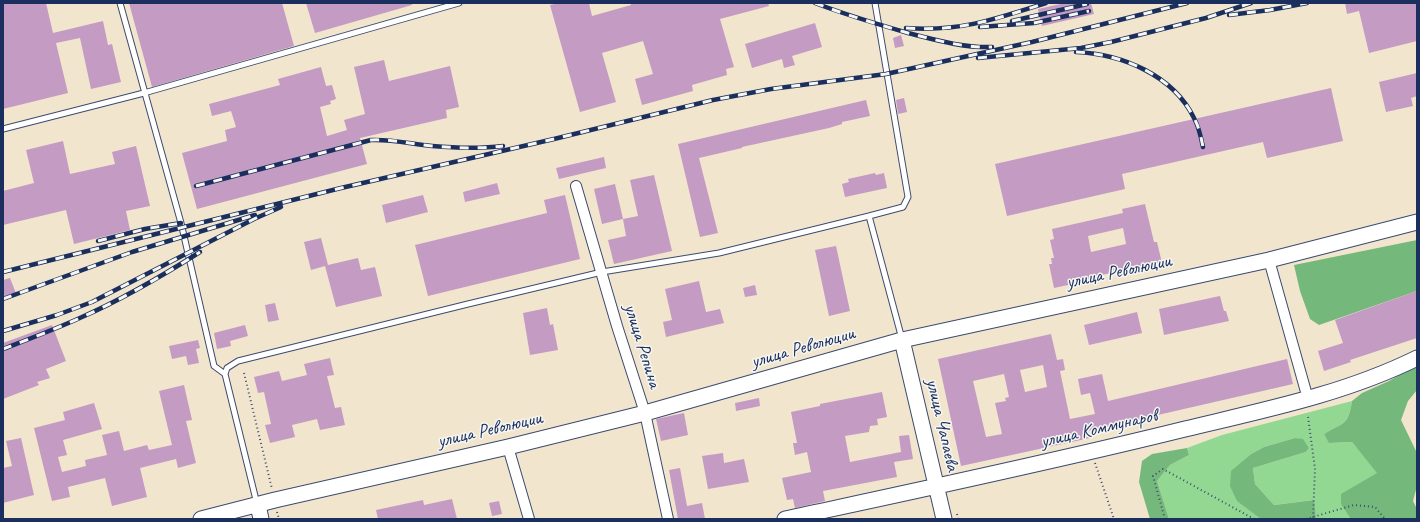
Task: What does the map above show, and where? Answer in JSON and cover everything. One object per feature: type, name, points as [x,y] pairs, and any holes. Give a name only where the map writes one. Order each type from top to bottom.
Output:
[{"type":"street","name":"улица Репина","points":[[576,186],[617,326],[645,413],[668,519]]},
{"type":"street","name":"улица Революции","points":[[201,519],[259,512],[275,500],[508,448],[645,413],[902,340],[1269,260],[1417,222]]},
{"type":"street","points":[[1269,260],[1308,399]]},
{"type":"street","name":"улица Чапаева","points":[[902,340],[944,519]]},
{"type":"street","name":"улица Коммунаров","points":[[785,519],[1092,452],[1308,399],[1390,372],[1417,358]]},
{"type":"street","points":[[508,448],[529,519]]},
{"type":"lane","points":[[120,3],[184,236],[214,366],[225,374]]},
{"type":"lane","points":[[3,129],[144,93],[459,3]]},
{"type":"lane","points":[[259,512],[225,374],[227,368],[238,361],[602,272],[719,253],[903,207],[908,197],[875,3]]},
{"type":"lane","points":[[869,216],[902,340]]},
{"type":"path","points":[[244,373],[279,519]]},
{"type":"path","points":[[1308,417],[1315,469],[1313,518]]},
{"type":"path","points":[[1092,452],[1114,519]]},
{"type":"path","points":[[1165,519],[1153,476],[1163,469],[1254,519]]},
{"type":"path","points":[[1306,519],[1354,505],[1375,507],[1385,519]]},
{"type":"green space","points":[[1417,240],[1417,291],[1319,325],[1310,319],[1300,291],[1294,265]]},
{"type":"green space","points":[[1417,365],[1417,390],[1408,401],[1401,420],[1417,453],[1417,486],[1413,501],[1417,509],[1417,519],[1351,519],[1341,504],[1341,494],[1377,473],[1352,442],[1329,443],[1324,434],[1344,423],[1349,415],[1352,401],[1362,393],[1389,381]]},
{"type":"green space","points":[[1352,401],[1349,415],[1344,423],[1324,434],[1330,443],[1352,442],[1378,473],[1351,519],[1316,519],[1313,500],[1274,505],[1255,484],[1253,468],[1306,452],[1309,448],[1303,440],[1295,438],[1264,447],[1251,454],[1243,461],[1251,510],[1261,519],[1169,519],[1157,481],[1170,465],[1189,455],[1187,448],[1222,435]]},
{"type":"green space","points":[[1295,438],[1303,439],[1309,448],[1306,452],[1253,468],[1255,484],[1274,505],[1314,500],[1316,519],[1261,519],[1237,501],[1230,486],[1231,471],[1251,454],[1264,447]]},
{"type":"green space","points":[[1187,448],[1189,455],[1170,465],[1157,481],[1169,519],[1150,519],[1139,482],[1142,461],[1152,454]]},
{"type":"building","points":[[3,3],[46,3],[53,33],[103,21],[108,45],[112,44],[121,82],[91,89],[80,38],[56,43],[68,93],[3,109]]},
{"type":"building","points":[[129,3],[282,3],[294,46],[152,87]]},
{"type":"building","points":[[306,3],[412,3],[412,5],[315,33]]},
{"type":"building","points":[[559,3],[589,3],[592,16],[631,5],[631,3],[768,3],[769,6],[720,19],[734,67],[726,69],[727,75],[692,85],[693,91],[642,105],[635,79],[653,74],[643,41],[602,53],[616,102],[580,112],[550,5]]},
{"type":"building","points":[[1065,3],[1091,3],[1094,14],[1042,26],[1038,9]]},
{"type":"building","points":[[1345,3],[1417,3],[1417,41],[1369,53],[1359,11],[1347,14]]},
{"type":"building","points":[[815,23],[822,47],[792,56],[795,65],[784,68],[782,59],[752,68],[745,44]]},
{"type":"building","points":[[901,35],[904,46],[895,48],[893,38]]},
{"type":"building","points":[[384,60],[389,81],[450,66],[459,107],[446,110],[447,118],[360,138],[367,164],[197,209],[182,153],[227,141],[225,130],[236,127],[231,111],[212,116],[209,104],[280,85],[278,79],[321,67],[326,86],[332,85],[336,99],[330,101],[331,104],[320,107],[327,136],[347,130],[344,120],[365,114],[354,67]]},
{"type":"building","points":[[1417,73],[1417,96],[1411,98],[1413,106],[1386,112],[1379,82]]},
{"type":"building","points":[[1331,88],[1343,141],[1267,158],[1263,142],[1122,174],[1125,189],[1007,216],[995,164]]},
{"type":"building","points":[[904,98],[907,112],[898,114],[896,100]]},
{"type":"building","points":[[866,100],[870,116],[842,122],[842,124],[829,128],[699,158],[718,233],[700,237],[678,144]]},
{"type":"building","points":[[63,141],[70,174],[115,164],[112,152],[136,146],[150,206],[126,211],[130,230],[74,244],[66,210],[3,225],[3,191],[34,183],[26,150]]},
{"type":"building","points":[[604,157],[606,168],[559,179],[556,168]]},
{"type":"building","points":[[875,173],[876,175],[884,173],[887,188],[845,197],[842,184],[849,182],[848,179]]},
{"type":"building","points":[[654,175],[672,251],[614,264],[608,240],[626,236],[623,219],[638,216],[630,180]]},
{"type":"building","points":[[497,183],[500,194],[465,202],[463,192]]},
{"type":"building","points":[[615,184],[623,219],[602,224],[594,189]]},
{"type":"building","points":[[423,195],[428,212],[386,223],[382,205]]},
{"type":"building","points":[[565,195],[580,259],[428,296],[415,245],[547,213],[544,200]]},
{"type":"building","points":[[1145,204],[1154,242],[1157,242],[1162,263],[1096,276],[1096,279],[1054,288],[1049,264],[1052,264],[1051,258],[1054,258],[1050,240],[1054,239],[1052,229],[1123,213],[1122,209]],"holes":[[[1123,228],[1126,244],[1091,252],[1088,236]]]},
{"type":"building","points":[[321,238],[328,265],[358,258],[361,270],[375,267],[382,296],[336,307],[325,266],[311,270],[304,242]]},
{"type":"building","points":[[836,246],[850,311],[829,316],[815,250]]},
{"type":"building","points":[[10,278],[17,296],[3,301],[3,280]]},
{"type":"building","points":[[699,281],[706,312],[720,309],[724,323],[666,337],[663,322],[672,320],[665,289]]},
{"type":"building","points":[[755,285],[757,295],[745,297],[743,288]]},
{"type":"building","points":[[1417,291],[1417,338],[1350,360],[1351,362],[1324,371],[1318,351],[1343,343],[1335,320]]},
{"type":"building","points":[[1220,296],[1224,311],[1226,311],[1229,321],[1164,335],[1159,309]]},
{"type":"building","points":[[275,303],[279,320],[268,322],[265,305]]},
{"type":"building","points":[[547,308],[550,325],[553,324],[558,350],[530,355],[523,313]]},
{"type":"building","points":[[1137,312],[1142,333],[1089,345],[1084,325]]},
{"type":"building","points":[[52,325],[66,361],[46,369],[50,378],[37,382],[39,385],[3,399],[3,343]]},
{"type":"building","points":[[245,325],[248,336],[230,341],[231,346],[217,349],[214,333]]},
{"type":"building","points":[[1051,334],[1057,360],[1063,359],[1065,370],[1060,371],[1070,419],[1095,414],[1090,393],[1081,395],[1078,379],[1102,374],[1108,401],[1287,359],[1293,384],[1088,431],[1090,438],[961,466],[938,359]],"holes":[[[1043,365],[1047,387],[1025,392],[1020,370]],[[1004,374],[1009,397],[1005,398],[1006,401],[995,403],[1002,434],[986,437],[973,381]]]},
{"type":"building","points":[[198,340],[200,348],[196,349],[199,363],[188,365],[186,356],[172,359],[169,346]]},
{"type":"building","points":[[330,358],[334,375],[327,376],[335,408],[341,407],[345,425],[320,430],[317,419],[292,425],[295,437],[270,443],[265,425],[271,424],[264,392],[258,393],[254,377],[279,371],[282,381],[307,375],[304,364]]},
{"type":"building","points":[[184,385],[192,420],[186,421],[196,463],[178,468],[176,459],[140,468],[147,497],[112,506],[105,478],[68,487],[70,497],[52,501],[34,428],[65,420],[63,412],[94,403],[102,429],[63,440],[67,455],[58,457],[62,472],[86,466],[85,460],[107,455],[102,435],[119,431],[124,451],[147,445],[149,450],[172,445],[159,391]]},
{"type":"building","points":[[882,392],[887,417],[877,419],[878,425],[870,426],[869,432],[845,436],[850,462],[901,452],[899,436],[909,435],[913,459],[894,462],[897,477],[823,491],[825,501],[795,508],[793,499],[787,500],[782,478],[811,472],[807,452],[795,455],[793,443],[797,443],[791,412],[820,406],[820,404]]},
{"type":"building","points":[[759,398],[760,406],[736,411],[735,403]]},
{"type":"building","points":[[684,413],[688,435],[661,441],[656,419]]},
{"type":"building","points":[[21,438],[34,495],[3,503],[3,468],[12,466],[6,441]]},
{"type":"building","points":[[723,453],[724,463],[744,459],[749,482],[708,489],[702,456]]},
{"type":"building","points":[[680,468],[687,506],[702,503],[705,519],[678,519],[669,470]]},
{"type":"building","points":[[452,499],[457,519],[378,519],[376,510],[423,500],[424,505]]},
{"type":"building","points":[[499,501],[502,514],[492,516],[489,503]]},
{"type":"railway","points":[[815,3],[908,33],[960,45],[992,47]]},
{"type":"railway","points":[[906,28],[944,28],[978,23],[1046,3]]},
{"type":"railway","points":[[3,272],[341,188],[554,139],[713,100],[771,89],[886,74],[1032,42],[1187,3]]},
{"type":"railway","points":[[978,58],[1081,48],[1111,42],[1206,18],[1251,3]]},
{"type":"railway","points":[[1229,15],[1270,10],[1307,3]]},
{"type":"railway","points":[[1012,21],[1087,4]]},
{"type":"railway","points":[[980,27],[1034,23],[1089,11]]},
{"type":"railway","points":[[1076,52],[1111,57],[1128,62],[1160,79],[1185,103],[1197,125],[1203,147]]},
{"type":"railway","points":[[196,186],[371,140],[386,140],[459,148],[503,146]]},
{"type":"railway","points":[[3,331],[57,315],[92,302],[254,219],[281,207]]},
{"type":"railway","points":[[3,299],[132,252],[255,215]]},
{"type":"railway","points":[[98,241],[145,229],[181,223]]},
{"type":"railway","points":[[3,349],[62,326],[112,303],[200,252]]}]
